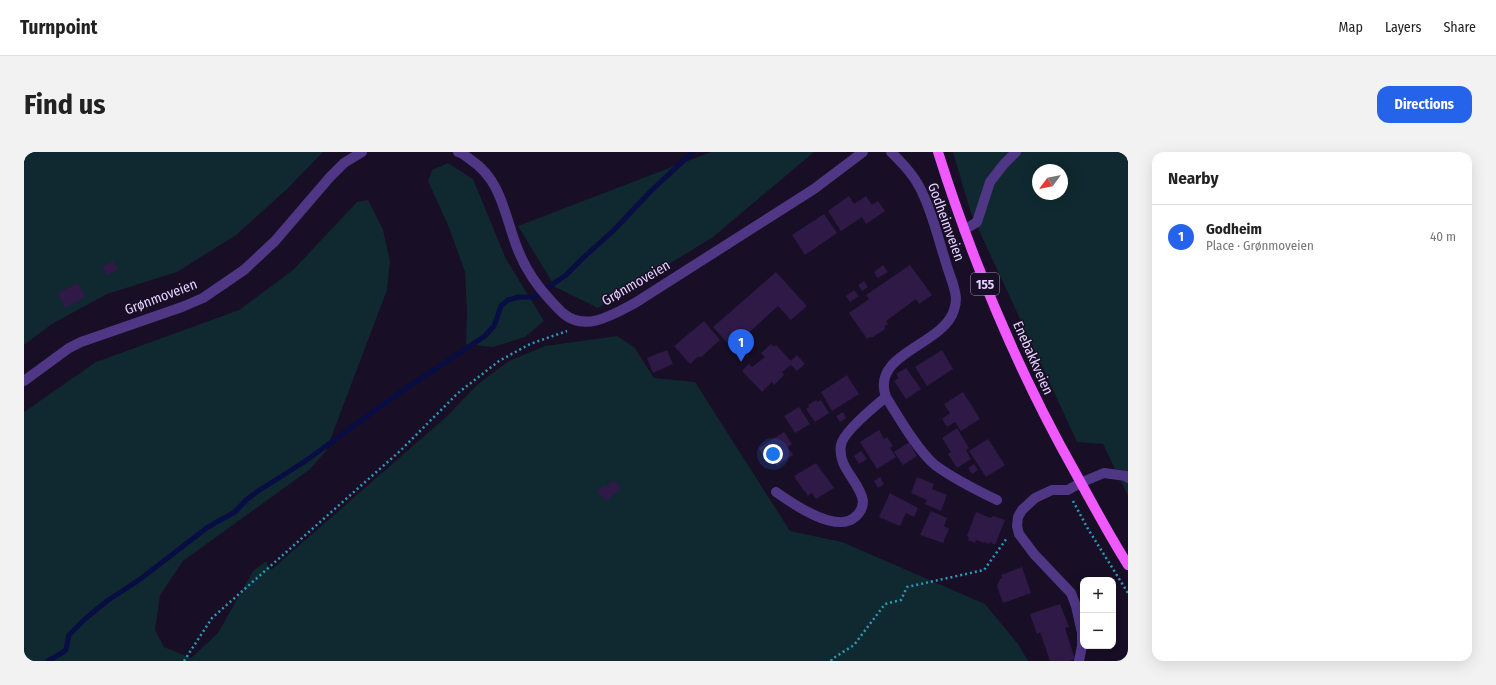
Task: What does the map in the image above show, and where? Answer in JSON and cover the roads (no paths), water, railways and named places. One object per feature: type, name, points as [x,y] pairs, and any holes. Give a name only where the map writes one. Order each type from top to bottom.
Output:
[{"type":"main road","name":"Enebakkveien","points":[[938,152],[981,276],[1024,375],[1080,483],[1128,564]]},
{"type":"street","name":"Grønmoveien","points":[[24,381],[68,348],[124,326],[182,307],[203,298],[221,286],[244,270],[275,241],[330,177],[344,164],[362,152]]},
{"type":"street","name":"Grønmoveien","points":[[458,152],[476,162],[486,172],[495,186],[518,250],[542,292],[564,314],[582,322],[598,320],[612,315],[635,303],[814,189],[863,152]]},
{"type":"street","name":"Godheimveien","points":[[891,152],[913,176],[920,188],[935,227],[956,298],[954,310],[942,330],[893,363],[886,372],[883,380],[883,389],[886,397],[905,427],[925,454],[935,464],[972,488],[997,500]]},
{"type":"street","points":[[964,230],[977,222],[990,182],[1004,164],[1016,152]]},
{"type":"street","points":[[776,492],[801,509],[825,519],[842,523],[850,521],[854,518],[862,510],[863,502],[860,493],[840,455],[841,444],[844,438],[858,422],[886,397]]},
{"type":"street","points":[[1079,661],[1082,646],[1082,633],[1076,606],[1071,593],[1034,554],[1019,534],[1017,523],[1018,517],[1022,510],[1035,498],[1052,490],[1068,490],[1080,483],[1104,473],[1126,476],[1128,478]]},
{"type":"waterway","points":[[48,661],[65,651],[69,635],[85,619],[107,601],[139,580],[208,527],[235,512],[246,500],[258,491],[304,462],[399,393],[485,336],[494,326],[501,306],[508,300],[518,297],[534,297],[566,275],[613,231],[652,190],[693,152]]},
{"type":"place","name":"Godheim","points":[[741,362]]}]
